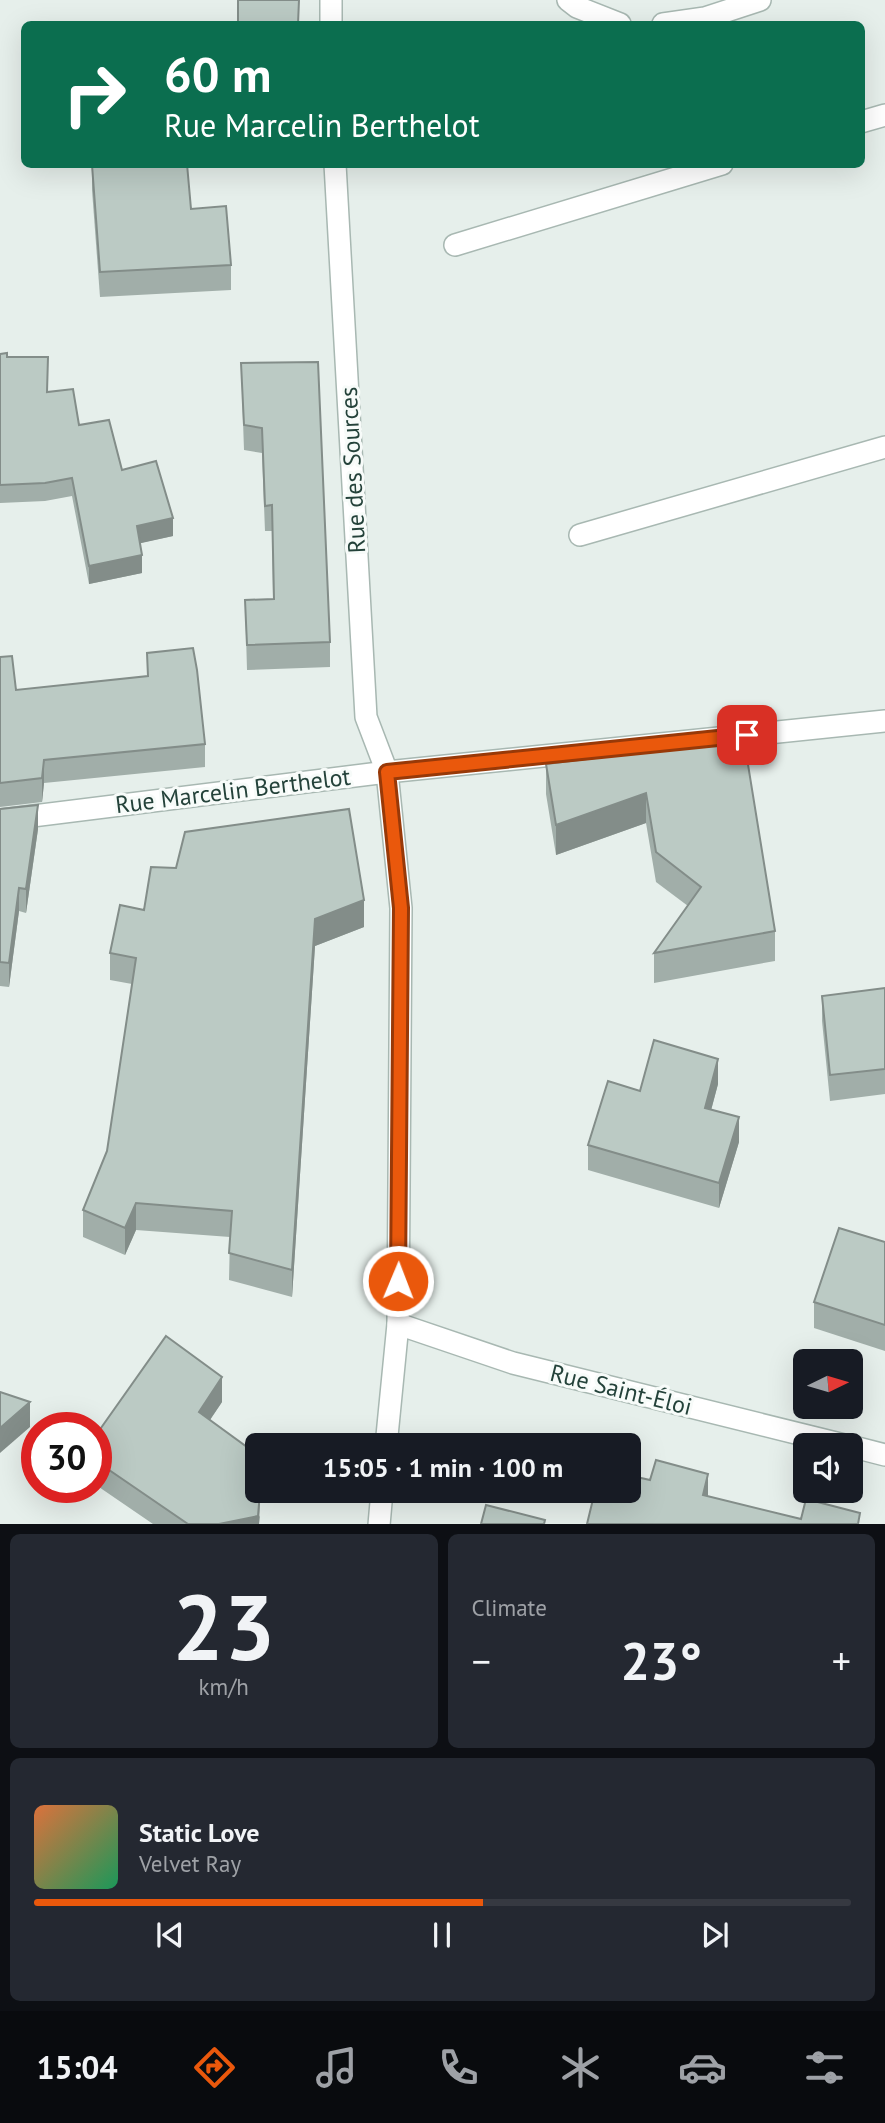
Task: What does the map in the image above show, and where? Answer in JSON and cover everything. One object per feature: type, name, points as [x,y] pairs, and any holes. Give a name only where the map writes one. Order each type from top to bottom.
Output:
[{"type":"street","points":[[331,0],[331,21]]},
{"type":"street","points":[[568,0],[577,7],[612,21]]},
{"type":"street","points":[[684,21],[705,18],[760,0]]},
{"type":"street","points":[[865,121],[885,115]]},
{"type":"street","name":"Rue des Sources","points":[[335,168],[366,717],[387,772],[401,908],[398,1324],[387,1433]]},
{"type":"street","points":[[455,245],[709,168]]},
{"type":"street","points":[[580,535],[885,447]]},
{"type":"street","name":"Rue Marcelin Berthelot","points":[[0,820],[387,772],[885,721]]},
{"type":"street","name":"Rue Saint-Éloi","points":[[398,1324],[513,1363],[796,1433]]},
{"type":"street","name":"Rue Saint-Éloi","points":[[863,1450],[885,1455]]},
{"type":"street","points":[[379,1524],[381,1503]]},
{"type":"building","points":[[238,0],[299,0],[298,21],[238,21]]},
{"type":"building","points":[[92,168],[187,168],[191,209],[226,206],[231,265],[100,272]]},
{"type":"building","points":[[7,353],[7,357],[48,357],[47,392],[73,389],[79,425],[109,420],[122,470],[156,461],[173,518],[137,526],[142,555],[89,566],[72,478],[45,483],[0,485],[0,354]]},
{"type":"building","points":[[318,362],[330,642],[247,645],[245,600],[274,599],[272,505],[265,506],[262,428],[244,425],[241,363]]},
{"type":"building","points":[[193,648],[205,744],[44,760],[42,778],[0,783],[0,657],[12,656],[16,690],[148,676],[147,653]]},
{"type":"building","points":[[744,740],[775,931],[654,953],[701,887],[656,852],[646,793],[556,825],[546,764]]},
{"type":"building","points":[[38,805],[26,889],[19,888],[9,963],[0,962],[0,809]]},
{"type":"building","points":[[349,809],[364,900],[315,919],[292,1270],[229,1253],[232,1211],[136,1203],[125,1228],[83,1210],[107,1151],[136,958],[110,953],[120,905],[144,910],[151,867],[176,868],[185,832]]},
{"type":"building","points":[[885,988],[885,1069],[830,1075],[822,996]]},
{"type":"building","points":[[654,1040],[718,1059],[705,1108],[739,1117],[719,1183],[588,1145],[608,1081],[640,1091]]},
{"type":"building","points":[[839,1228],[885,1242],[885,1325],[814,1302]]},
{"type":"building","points":[[166,1336],[222,1377],[199,1412],[245,1446],[245,1503],[259,1503],[258,1516],[219,1524],[188,1524],[112,1472],[112,1412]]},
{"type":"building","points":[[0,1392],[30,1402],[0,1428]]},
{"type":"building","points":[[656,1460],[708,1474],[703,1495],[801,1519],[805,1503],[821,1503],[860,1513],[858,1524],[587,1524],[592,1503],[641,1503],[641,1478],[650,1480]]},
{"type":"building","points":[[486,1505],[545,1520],[544,1524],[481,1524]]},
{"type":"route","points":[[398,1281],[401,908],[387,772],[747,735]]}]
